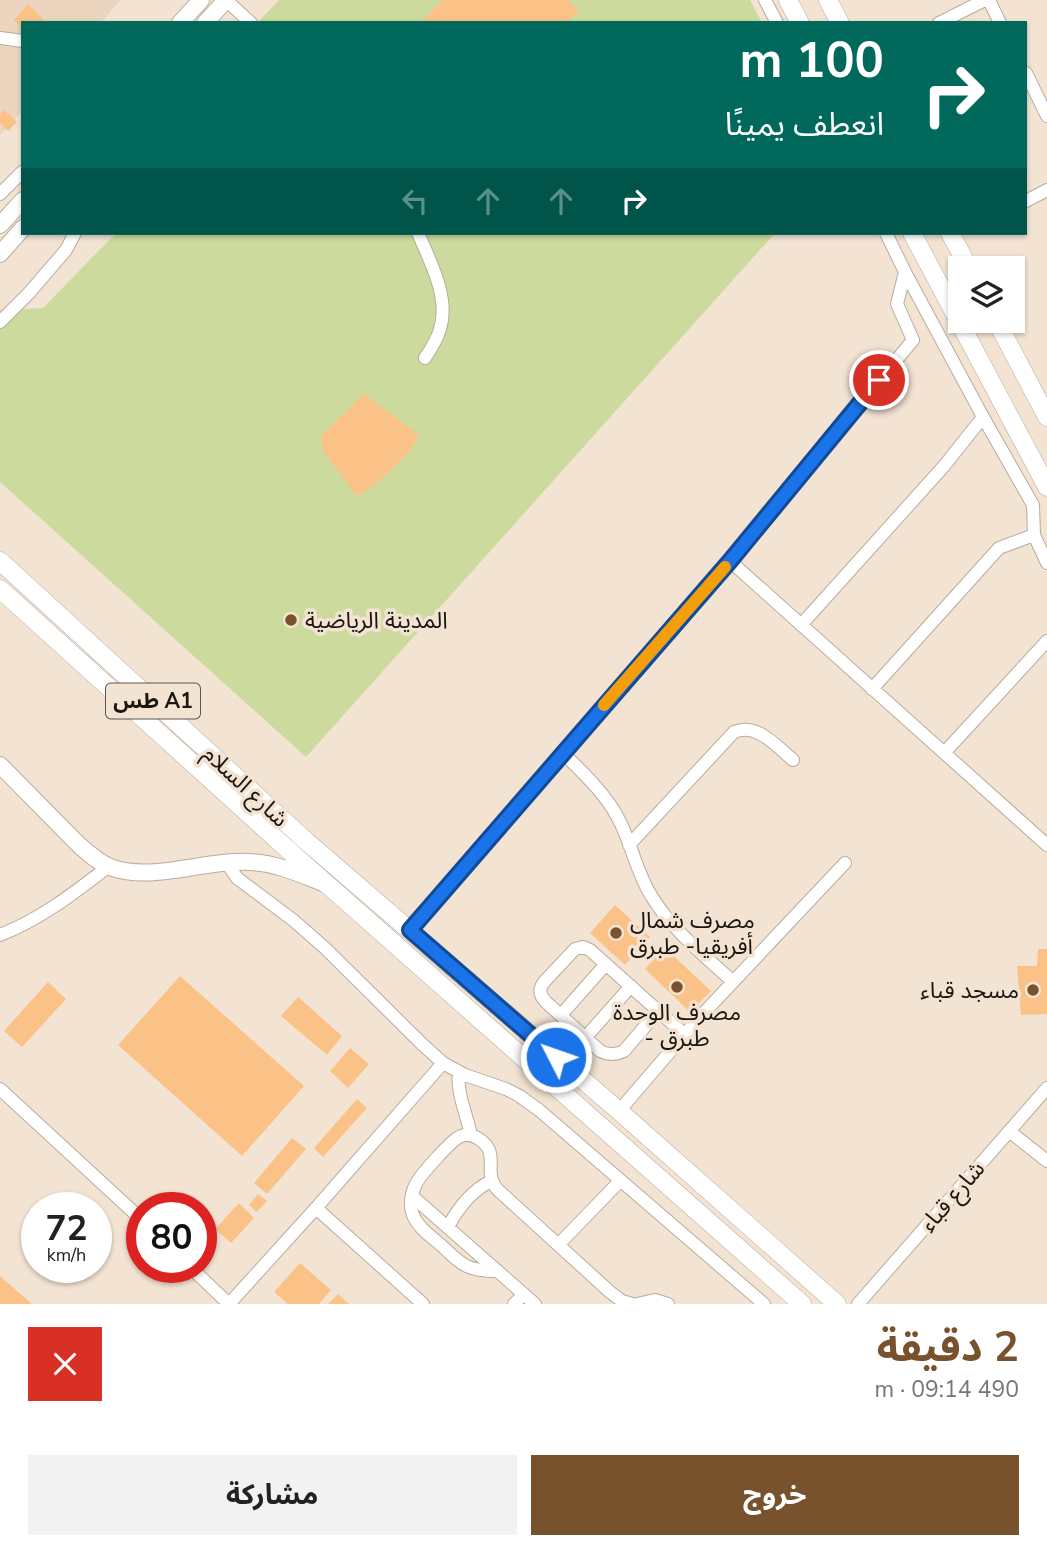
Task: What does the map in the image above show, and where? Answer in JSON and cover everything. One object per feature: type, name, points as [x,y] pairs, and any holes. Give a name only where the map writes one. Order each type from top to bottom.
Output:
[{"type":"highway","points":[[788,0],[799,21]]},
{"type":"highway","points":[[828,0],[839,21]]},
{"type":"highway","points":[[913,235],[1047,488]]},
{"type":"highway","points":[[955,235],[964,256]]},
{"type":"highway","points":[[1003,333],[1047,417]]},
{"type":"highway","name":"شارع السلام","points":[[0,561],[306,841],[410,930]]},
{"type":"highway","name":"شارع السلام","points":[[0,590],[326,884]]},
{"type":"highway","name":"طس A1","points":[[326,884],[803,1304]]},
{"type":"highway","name":"طس A1","points":[[410,930],[837,1304]]},
{"type":"main road","points":[[207,21],[226,0]]},
{"type":"main road","points":[[182,21],[198,4]]},
{"type":"main road","points":[[0,225],[20,203]]},
{"type":"main road","points":[[0,254],[21,230]]},
{"type":"main road","points":[[1,767],[79,845],[109,866],[130,872],[150,873],[226,862],[250,862],[272,865],[326,884]]},
{"type":"street","points":[[226,0],[249,21]]},
{"type":"street","points":[[765,0],[776,21]]},
{"type":"street","points":[[943,21],[987,0],[999,21]]},
{"type":"street","points":[[198,4],[204,21]]},
{"type":"street","points":[[0,38],[21,41]]},
{"type":"street","points":[[1027,75],[1047,116]]},
{"type":"street","points":[[20,203],[1,193],[21,173]]},
{"type":"street","points":[[1027,200],[1047,190]]},
{"type":"street","points":[[0,322],[66,250],[74,235]]},
{"type":"street","points":[[419,235],[442,298],[441,327],[425,358]]},
{"type":"street","points":[[887,235],[983,417],[1033,505],[1034,535],[1047,563]]},
{"type":"street","points":[[410,930],[730,561],[913,340],[897,304],[905,272]]},
{"type":"street","points":[[801,625],[943,466],[983,417]]},
{"type":"street","points":[[872,689],[999,548],[1034,535]]},
{"type":"street","points":[[730,561],[1047,845]]},
{"type":"street","points":[[944,753],[1047,641]]},
{"type":"street","points":[[629,845],[734,732],[754,730],[793,760]]},
{"type":"street","points":[[563,753],[600,790],[609,804],[621,824],[641,877],[660,909],[733,982]]},
{"type":"street","points":[[226,862],[237,878],[309,933],[443,1063],[459,1072],[506,1089],[529,1102],[764,1304]]},
{"type":"street","points":[[619,1111],[684,1034],[845,863]]},
{"type":"street","points":[[0,935],[55,907],[109,866]]},
{"type":"street","points":[[659,1010],[628,1047],[614,1055],[604,1053],[585,1038],[541,996],[540,989],[578,948],[583,947],[606,964],[659,1010],[684,1034]]},
{"type":"street","points":[[561,1016],[606,964]]},
{"type":"street","points":[[585,1038],[631,986]]},
{"type":"street","points":[[207,1283],[229,1304],[443,1063]]},
{"type":"street","points":[[459,1072],[459,1090],[471,1135]]},
{"type":"street","name":"شارع قباء","points":[[858,1304],[1047,1088]]},
{"type":"street","points":[[0,1089],[126,1205]]},
{"type":"street","points":[[1009,1131],[1047,1161]]},
{"type":"street","points":[[498,1271],[470,1269],[458,1261],[418,1224],[412,1212],[412,1196],[416,1183],[454,1140],[462,1135],[471,1135],[490,1149],[491,1181],[498,1190],[610,1292],[635,1304],[655,1300],[668,1304]]},
{"type":"street","points":[[447,1227],[466,1200],[491,1181]]},
{"type":"street","points":[[559,1244],[620,1181]]},
{"type":"street","points":[[412,1196],[535,1304]]},
{"type":"street","points":[[316,1208],[423,1304]]},
{"type":"street","points":[[514,1304],[524,1294]]},
{"type":"shaded area","points":[[0,0],[121,0],[102,21],[21,21],[21,112],[0,135]]},
{"type":"green space","points":[[279,0],[750,0],[761,21],[259,21]]},
{"type":"green space","name":"المدينة الرياضية","points":[[114,235],[773,235],[306,757],[0,482],[0,310],[43,308]]},
{"type":"building","points":[[443,0],[568,0],[579,11],[569,21],[423,19]]},
{"type":"building","points":[[28,4],[45,21],[21,21],[21,27],[14,20]]},
{"type":"building","points":[[5,110],[17,122],[8,131],[0,123],[0,114]]},
{"type":"building","points":[[364,394],[419,435],[409,452],[392,469],[374,486],[357,496],[322,450],[321,436]]},
{"type":"building","points":[[615,905],[650,937],[625,965],[590,933]]},
{"type":"building","points":[[665,948],[711,991],[690,1012],[645,969]]},
{"type":"building","name":"مسجد قباء","points":[[1038,949],[1047,949],[1047,1014],[1021,1015],[1017,966],[1037,966]]},
{"type":"building","points":[[180,976],[304,1086],[242,1156],[118,1045]]},
{"type":"building","points":[[48,982],[66,999],[22,1047],[4,1031]]},
{"type":"building","points":[[298,997],[342,1036],[327,1055],[281,1016]]},
{"type":"building","points":[[350,1048],[369,1064],[348,1088],[330,1071]]},
{"type":"building","points":[[357,1099],[367,1108],[323,1157],[314,1148]]},
{"type":"building","points":[[292,1138],[306,1149],[267,1194],[254,1183]]},
{"type":"building","points":[[258,1194],[267,1201],[257,1212],[249,1205]]},
{"type":"building","points":[[239,1203],[254,1218],[231,1243],[217,1231],[217,1227]]},
{"type":"building","points":[[300,1263],[331,1290],[319,1304],[288,1304],[274,1292]]},
{"type":"building","points":[[0,1276],[32,1304],[0,1304]]},
{"type":"building","points":[[338,1294],[349,1304],[328,1304]]},
{"type":"slow traffic","points":[[604,705],[725,567]]},
{"type":"place","name":"المدينة الرياضية","points":[[291,620]]},
{"type":"place","name":"مصرف شمال أفريقيا- طبرق","points":[[616,933]]},
{"type":"place","name":"مصرف الوحدة - طبرق","points":[[677,987]]},
{"type":"place","name":"مسجد قباء","points":[[1033,990]]},
{"type":"route","points":[[556,1057],[410,930],[730,561],[879,380]]}]
